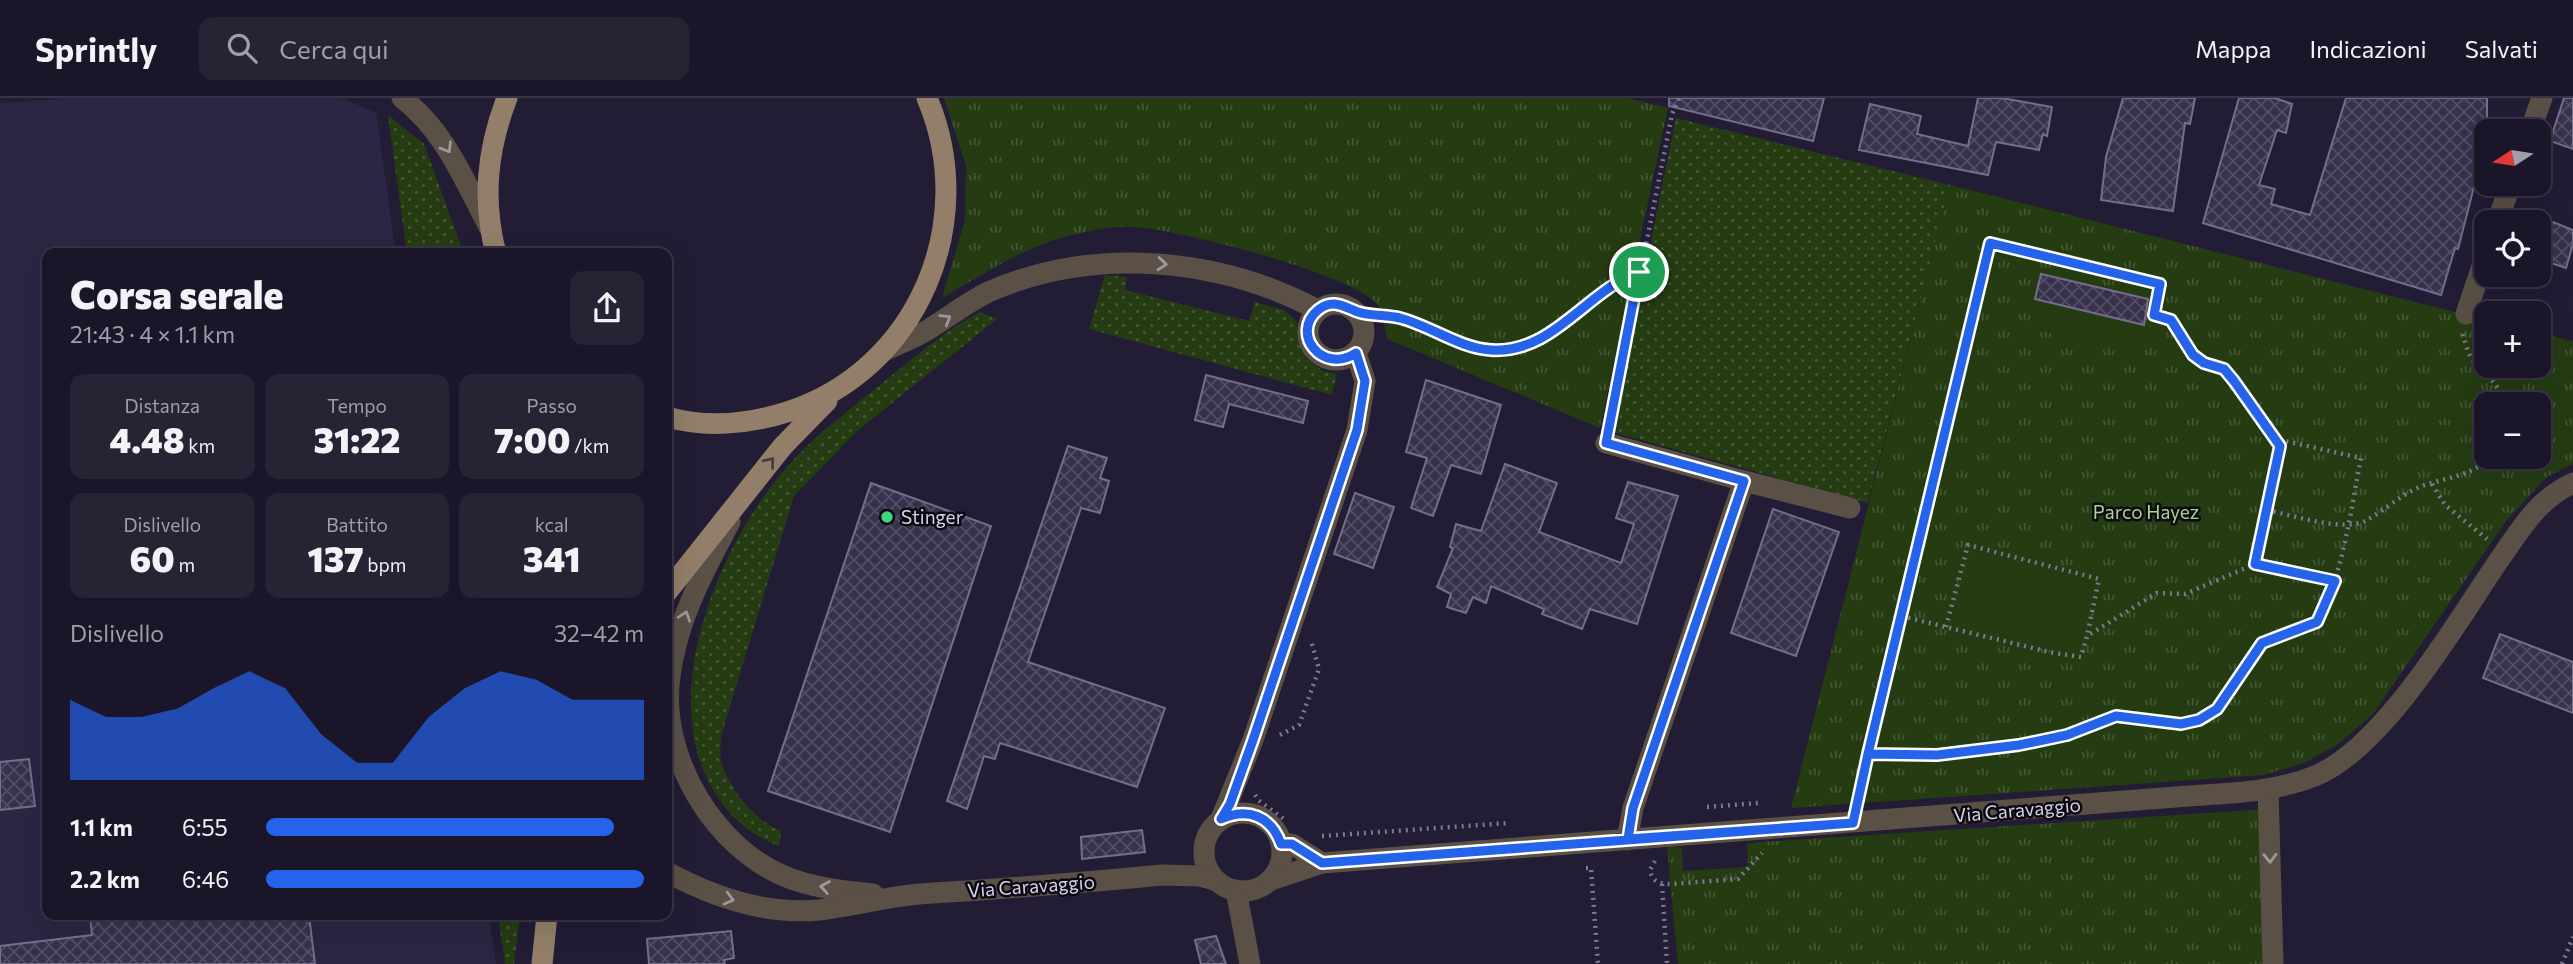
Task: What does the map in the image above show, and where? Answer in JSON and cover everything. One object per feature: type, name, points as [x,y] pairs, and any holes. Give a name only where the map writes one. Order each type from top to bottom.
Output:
[{"type":"main road","points":[[494,248],[489,227],[489,160],[496,128],[507,98]]},
{"type":"main road","points":[[672,586],[790,438],[886,350],[916,310],[930,280],[946,216],[943,150],[927,98]]},
{"type":"main road","points":[[672,418],[722,424],[765,419],[807,405],[845,385]]},
{"type":"main road","points":[[543,954],[546,920]]},
{"type":"street","points":[[402,98],[426,117],[447,148],[489,227]]},
{"type":"street","points":[[2534,119],[2542,98]]},
{"type":"street","points":[[886,350],[923,333],[989,291],[1034,276],[1094,265],[1140,262],[1220,273],[1272,289],[1318,310]]},
{"type":"street","points":[[2466,314],[2475,287]]},
{"type":"street","points":[[1341,304],[1356,311],[1365,327],[1362,346],[1356,353],[1348,358],[1330,360],[1315,351],[1308,334],[1312,317],[1318,310],[1341,304]]},
{"type":"street","points":[[1215,880],[1207,867],[1204,852],[1212,828],[1230,804],[1357,430],[1365,381],[1356,353]]},
{"type":"street","points":[[1606,443],[1850,508]]},
{"type":"street","points":[[1628,839],[1633,808],[1744,481]]},
{"type":"street","name":"Via Caravaggio","points":[[672,875],[698,889],[728,900],[784,909],[817,910],[893,896],[1168,875],[1215,880],[1236,890],[1260,887],[1271,880],[1322,863],[2268,790],[2316,775],[2350,754],[2413,682],[2536,509],[2549,496],[2573,483]]},
{"type":"street","name":"Via Caravaggio","points":[[672,665],[679,633],[692,596],[746,491]]},
{"type":"street","name":"Via Caravaggio","points":[[672,712],[676,744],[691,786],[708,815],[737,845],[782,876],[815,886],[893,896]]},
{"type":"street","points":[[672,776],[691,786]]},
{"type":"street","points":[[2268,790],[2273,964]]},
{"type":"street","points":[[1221,819],[1245,813],[1258,816],[1286,836],[1292,844],[1322,863]]},
{"type":"street","points":[[1271,880],[1278,869],[1286,836]]},
{"type":"street","name":"Via Caravaggio","points":[[1168,875],[1204,852]]},
{"type":"street","points":[[1236,890],[1250,964]]},
{"type":"path","points":[[1606,443],[1672,114],[1679,98]]},
{"type":"path","points":[[1853,823],[1990,243],[2160,284],[2154,315],[2171,320],[2193,355],[2204,363],[2224,369],[2280,446],[2255,564]]},
{"type":"path","points":[[1356,311],[1402,318],[1463,344],[1491,351],[1523,346],[1553,333],[1618,279],[1639,272]]},
{"type":"path","points":[[2466,314],[2463,335],[2471,357],[2488,373],[2501,392]]},
{"type":"path","points":[[1868,754],[1937,755],[2019,745],[2067,735],[2116,716],[2181,724],[2199,720],[2217,709],[2262,643],[2317,622],[2335,581],[2347,526],[2361,458],[2274,438]]},
{"type":"path","points":[[2267,510],[2347,526],[2364,522],[2421,486],[2455,479],[2475,469]]},
{"type":"path","points":[[2431,484],[2445,505],[2504,553]]},
{"type":"path","points":[[1901,616],[1946,627],[2081,657],[2099,579],[1968,545],[1946,627]]},
{"type":"path","points":[[2087,636],[2157,593],[2185,594],[2255,564],[2335,581]]},
{"type":"path","points":[[1271,739],[1299,725],[1319,669],[1308,631]]},
{"type":"path","points":[[1255,787],[1258,800],[1281,816],[1286,836]]},
{"type":"path","points":[[1694,808],[1758,803]]},
{"type":"path","points":[[1315,837],[1520,822]]},
{"type":"path","points":[[1662,857],[1654,862],[1650,870],[1653,878],[1662,884],[1738,878],[1762,853],[1762,846]]},
{"type":"path","points":[[1577,869],[1591,868],[1598,964]]},
{"type":"path","points":[[1662,884],[1667,964]]},
{"type":"path","points":[[2562,964],[2573,937]]},
{"type":"shaded area","points":[[69,98],[341,98],[376,112],[395,248],[42,248],[42,920],[490,920],[496,964],[0,964],[0,103]]},
{"type":"green space","points":[[944,98],[1627,98],[1668,108],[1600,428],[1387,339],[1379,307],[1361,292],[1300,267],[1187,236],[1128,227],[1101,229],[1062,238],[1026,251],[942,298],[965,220],[966,166]]},
{"type":"green space","points":[[388,115],[424,144],[462,248],[406,248]]},
{"type":"green space","points":[[1676,118],[1950,185],[1868,503],[1612,432]]},
{"type":"green space","name":"Parco Hayez","points":[[1950,185],[2474,317],[2474,378],[2551,378],[2551,336],[2573,341],[2573,464],[2547,477],[2506,521],[2373,714],[2337,745],[2304,763],[2263,775],[1791,808]]},
{"type":"green space","points":[[1105,275],[1127,277],[1125,290],[1249,321],[1255,302],[1284,310],[1296,321],[1307,359],[1323,371],[1337,374],[1332,395],[1089,329]]},
{"type":"green space","points":[[2035,299],[2144,325],[2138,353],[2029,328]]},
{"type":"green space","points":[[980,312],[997,319],[857,431],[794,496],[721,736],[721,761],[731,784],[753,812],[781,831],[779,846],[764,840],[728,811],[710,785],[698,755],[692,719],[692,681],[698,642],[709,603],[724,565],[743,529],[764,496],[798,455],[920,353]]},
{"type":"green space","points":[[1968,545],[2099,579],[2081,657],[1946,627]]},
{"type":"green space","points":[[2268,809],[2269,964],[1678,964],[1667,847],[1682,847],[1683,871],[1748,867],[1747,843]]},
{"type":"green space","points":[[499,920],[519,920],[514,964],[505,964]]},
{"type":"building","points":[[1669,98],[1824,98],[1813,141],[1669,106]]},
{"type":"building","points":[[1978,98],[2002,98],[2052,107],[2047,136],[2043,134],[2039,150],[1996,142],[1988,175],[1859,150],[1870,104],[1921,116],[1917,134],[1968,146]]},
{"type":"building","points":[[2123,98],[2195,98],[2190,124],[2185,123],[2173,211],[2101,200],[2106,157]]},
{"type":"building","points":[[2239,98],[2275,98],[2292,104],[2286,133],[2277,130],[2259,185],[2275,189],[2271,204],[2310,215],[2346,98],[2487,98],[2487,119],[2474,119],[2474,187],[2458,249],[2455,248],[2441,295],[2203,223]]},
{"type":"building","points":[[2564,98],[2573,98],[2573,149],[2552,142]]},
{"type":"building","points":[[2553,222],[2573,230],[2573,244],[2566,268],[2551,263]]},
{"type":"building","points":[[2041,274],[2148,299],[2144,325],[2035,299]]},
{"type":"building","points":[[1206,375],[1308,401],[1303,423],[1229,404],[1223,427],[1195,420]]},
{"type":"building","points":[[1426,380],[1501,405],[1481,474],[1451,465],[1433,516],[1411,508],[1427,458],[1406,452]]},
{"type":"building","points":[[1068,446],[1107,458],[1100,478],[1109,481],[1100,513],[1081,508],[1028,662],[1165,708],[1137,787],[1000,743],[995,759],[984,756],[967,809],[947,801]]},
{"type":"building","points":[[1505,464],[1557,483],[1539,532],[1621,563],[1634,524],[1616,518],[1628,482],[1678,496],[1637,624],[1590,609],[1582,629],[1542,614],[1544,609],[1491,586],[1486,603],[1473,597],[1466,613],[1447,607],[1451,594],[1437,587],[1453,548],[1450,547],[1456,524],[1481,531]]},
{"type":"building","points":[[871,483],[991,526],[890,832],[768,791]]},
{"type":"building","points":[[1355,493],[1394,507],[1373,568],[1334,554]]},
{"type":"building","points":[[1773,509],[1839,532],[1796,656],[1731,633]]},
{"type":"building","points":[[2500,634],[2573,662],[2573,713],[2483,678]]},
{"type":"building","points":[[29,759],[35,806],[0,810],[0,762]]},
{"type":"building","points":[[1142,830],[1145,852],[1082,859],[1081,837]]},
{"type":"building","points":[[90,920],[310,920],[315,964],[0,964],[0,946],[92,935]]},
{"type":"building","points":[[731,931],[734,958],[724,960],[725,964],[649,964],[647,939]]},
{"type":"building","points":[[1216,936],[1226,964],[1201,964],[1195,940]]},
{"type":"place","name":"Stinger","points":[[887,517]]},
{"type":"route","points":[[1639,272],[1606,443],[1744,481],[1633,808],[1628,839],[1853,823],[1856,803],[1990,243],[2160,284],[2154,315],[2171,320],[2193,355],[2204,363],[2224,369],[2280,446],[2255,564],[2335,581],[2332,594],[2317,622],[2262,643],[2217,709],[2199,720],[2181,724],[2116,716],[2067,735],[2019,745],[1937,755],[1868,754],[1853,823],[1322,863],[1292,844],[1281,844],[1277,832],[1269,822],[1258,816],[1245,813],[1221,819],[1230,804],[1253,740],[1357,430],[1365,381],[1356,353],[1339,361],[1322,357],[1310,343],[1308,334],[1312,317],[1325,306],[1341,304],[1356,311],[1402,318],[1463,344],[1491,351],[1523,346],[1553,333],[1618,279],[1639,272]]}]
